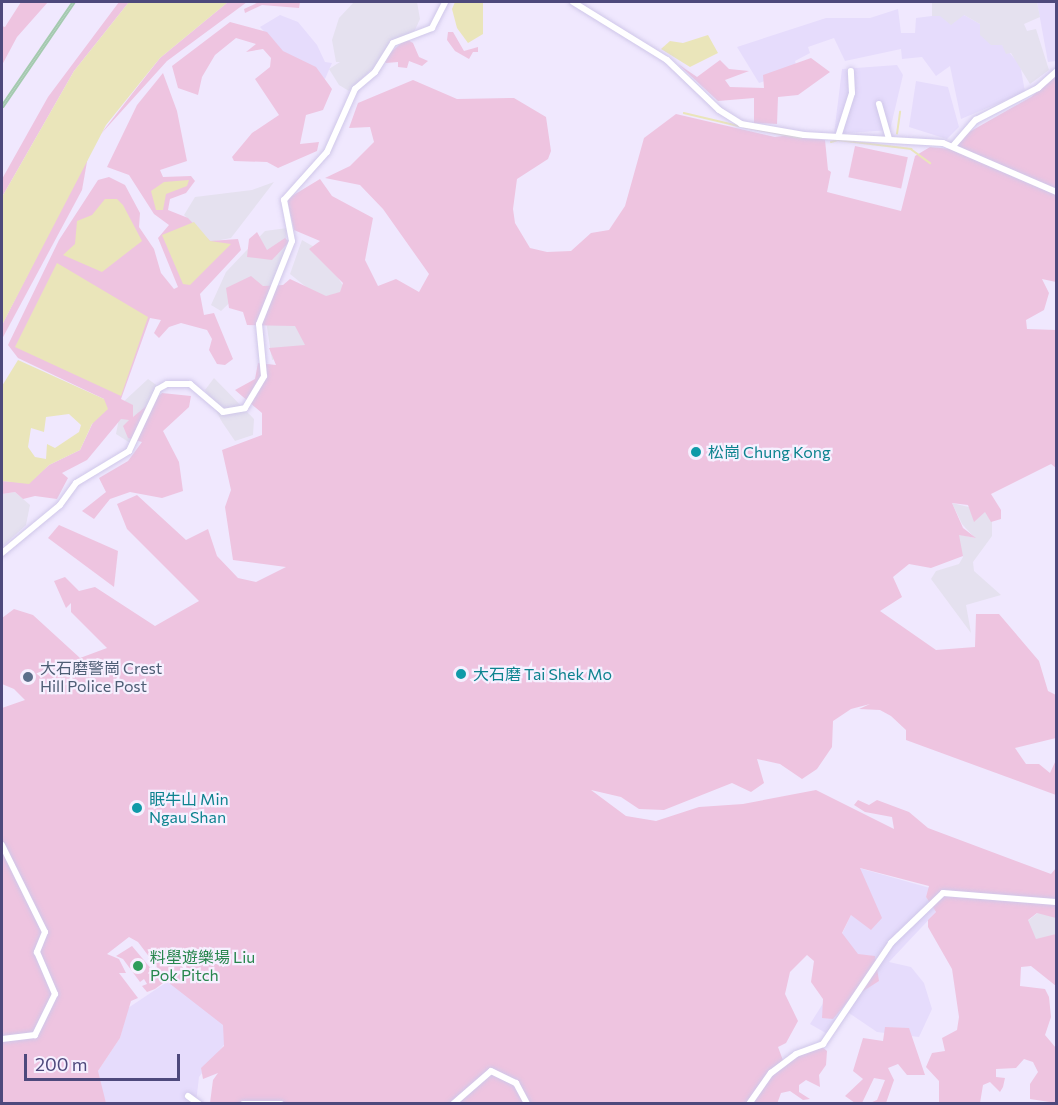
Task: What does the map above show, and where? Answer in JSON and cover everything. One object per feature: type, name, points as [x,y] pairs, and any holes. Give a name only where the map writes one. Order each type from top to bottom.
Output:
[{"type":"street","points":[[2,553],[60,505],[76,483],[129,451],[158,389],[167,384],[190,384],[223,412],[245,408],[264,376],[259,324],[292,241],[284,200],[327,152],[355,89],[375,72],[393,43],[432,28],[445,2]]},
{"type":"street","points":[[573,2],[667,60],[735,121],[774,132],[838,137],[919,138],[953,146],[1056,192]]},
{"type":"street","points":[[838,137],[852,93],[851,71]]},
{"type":"street","points":[[953,146],[962,131],[982,116],[1038,88],[1056,72]]},
{"type":"street","points":[[879,104],[889,138]]},
{"type":"street","points":[[2,844],[45,932],[38,941],[37,952],[55,994],[35,1035],[2,1039]]},
{"type":"street","points":[[748,1104],[771,1072],[796,1054],[823,1044],[891,943],[942,893],[1056,902]]},
{"type":"street","points":[[453,1104],[491,1071],[516,1083],[527,1104]]},
{"type":"street","points":[[188,1096],[199,1104]]},
{"type":"street","points":[[243,1104],[280,1104]]},
{"type":"shaded area","points":[[21,2],[48,2],[17,37],[2,65],[2,26],[5,27]]},
{"type":"shaded area","points":[[119,2],[129,2],[74,71],[2,197],[2,179],[48,97]]},
{"type":"shaded area","points":[[129,2],[228,2],[160,58],[106,125],[2,325],[2,197],[74,71]]},
{"type":"shaded area","points":[[228,2],[247,2],[167,61],[100,135],[160,58]]},
{"type":"shaded area","points":[[259,2],[300,2],[299,8],[262,5],[245,13],[244,9]]},
{"type":"shaded area","points":[[354,2],[417,2],[420,19],[414,32],[390,42],[375,71],[372,69],[349,91],[339,85],[329,69],[340,62],[336,62],[332,40],[339,18]]},
{"type":"shaded area","points":[[455,2],[483,2],[483,34],[468,43],[457,28],[452,9]]},
{"type":"shaded area","points":[[932,2],[1037,2],[1040,17],[1024,24],[1027,31],[1036,29],[1049,70],[1030,84],[1011,53],[1006,54],[1002,45],[991,45],[980,35],[980,24],[964,15],[951,25],[940,16],[932,16]]},
{"type":"shaded area","points":[[1037,2],[1056,2],[1056,61],[1048,62]]},
{"type":"shaded area","points":[[898,9],[901,33],[915,33],[916,18],[932,16],[964,15],[980,24],[995,45],[1002,45],[1020,64],[1025,92],[961,119],[950,66],[936,76],[922,57],[902,59],[901,49],[845,61],[834,38],[808,47],[810,53],[795,61],[797,69],[759,83],[737,47],[826,18],[870,18]]},
{"type":"shaded area","points":[[280,15],[298,22],[317,45],[325,62],[332,63],[325,79],[292,62],[260,27]]},
{"type":"shaded area","points":[[230,22],[267,32],[283,51],[316,67],[332,89],[323,110],[306,115],[300,144],[319,142],[317,151],[278,168],[267,162],[234,161],[232,157],[252,133],[279,115],[255,79],[270,67],[271,58],[263,49],[246,52],[256,44],[236,38],[215,55],[202,77],[198,95],[178,88],[172,66]]},
{"type":"shaded area","points":[[448,32],[453,32],[464,51],[478,47],[478,52],[473,52],[469,59],[455,51],[447,40]]},
{"type":"shaded area","points":[[708,35],[718,53],[690,67],[661,49],[670,41],[683,43]]},
{"type":"shaded area","points":[[406,39],[413,43],[419,57],[428,61],[422,66],[409,61],[407,68],[398,67],[398,62],[386,63],[383,59]]},
{"type":"shaded area","points":[[811,58],[830,72],[798,95],[778,97],[777,124],[754,123],[754,98],[718,101],[678,64],[697,77],[720,60],[729,69],[749,71],[725,80],[730,87],[764,88],[763,75]]},
{"type":"shaded area","points":[[897,65],[903,75],[890,130],[834,134],[842,69]]},
{"type":"shaded area","points":[[163,73],[177,111],[187,161],[160,170],[163,177],[191,176],[195,181],[186,193],[170,199],[168,210],[188,218],[210,241],[238,239],[241,250],[200,294],[204,315],[214,313],[233,359],[225,365],[217,364],[209,350],[212,339],[207,330],[181,323],[169,327],[159,338],[154,333],[161,320],[150,318],[121,399],[133,405],[133,417],[162,393],[191,396],[189,407],[163,431],[179,462],[183,491],[162,498],[130,492],[110,499],[94,519],[82,511],[106,492],[99,478],[128,461],[142,442],[128,438],[123,426],[129,420],[121,419],[87,460],[62,473],[68,478],[57,499],[35,496],[23,499],[15,492],[2,494],[2,481],[29,483],[49,465],[80,450],[104,399],[18,358],[8,345],[59,240],[98,180],[109,177],[125,185],[140,213],[139,227],[154,249],[161,273],[174,289],[178,287],[158,238],[169,225],[154,214],[129,175],[107,167],[137,105]]},
{"type":"shaded area","points":[[1056,76],[1056,191],[957,146],[964,135],[1031,97]]},
{"type":"shaded area","points":[[413,80],[457,99],[514,98],[546,117],[551,151],[548,159],[517,179],[513,209],[515,223],[530,248],[547,252],[571,251],[591,233],[609,230],[625,206],[644,138],[676,114],[775,137],[790,135],[825,140],[828,170],[831,172],[827,192],[901,211],[915,156],[930,147],[951,149],[1056,195],[1056,282],[1042,279],[1049,293],[1044,310],[1026,320],[1027,329],[1056,330],[1056,468],[1051,464],[991,494],[1001,510],[1001,519],[991,522],[985,512],[974,522],[968,505],[952,503],[963,528],[976,538],[959,535],[963,556],[931,568],[909,564],[893,577],[902,597],[880,611],[936,650],[975,647],[976,614],[999,614],[1039,661],[1048,691],[1056,695],[1056,738],[1015,748],[1026,764],[1039,764],[1050,773],[1056,760],[1056,795],[906,740],[906,730],[891,716],[880,710],[859,709],[870,704],[851,709],[833,721],[832,747],[817,769],[802,779],[780,764],[757,759],[764,783],[751,792],[732,783],[664,810],[639,809],[621,797],[591,790],[626,816],[656,821],[699,807],[743,804],[816,790],[894,829],[892,817],[865,812],[854,805],[858,800],[869,805],[877,800],[909,812],[928,828],[1051,874],[1056,868],[1056,918],[1037,913],[1028,920],[1036,939],[1056,934],[1056,986],[1031,966],[1021,967],[1020,986],[1045,989],[1049,997],[1051,1017],[1045,1035],[1056,1048],[1056,1103],[1030,1099],[1030,1084],[1038,1072],[1033,1062],[1024,1059],[1016,1068],[996,1069],[996,1077],[1005,1078],[1003,1087],[1000,1092],[990,1082],[983,1085],[980,1103],[939,1103],[939,1081],[926,1067],[932,1053],[945,1051],[942,1038],[957,1030],[959,1017],[952,969],[928,927],[928,920],[936,912],[926,897],[929,886],[860,868],[882,918],[871,930],[851,915],[842,933],[858,954],[875,956],[879,981],[849,1000],[833,1019],[822,1018],[823,999],[811,982],[814,961],[807,955],[790,972],[785,994],[798,1021],[786,1043],[778,1047],[784,1063],[820,1045],[827,1051],[826,1065],[819,1075],[820,1087],[806,1080],[799,1085],[799,1092],[810,1099],[803,1100],[790,1091],[781,1093],[777,1104],[756,1103],[752,1099],[747,1104],[210,1103],[213,1080],[218,1073],[203,1079],[201,1068],[224,1046],[223,1025],[169,983],[138,942],[129,937],[107,954],[119,959],[126,973],[119,973],[138,998],[131,1001],[120,1038],[98,1071],[106,1103],[2,1103],[2,708],[25,700],[14,689],[2,684],[2,618],[14,609],[33,615],[80,658],[107,648],[71,612],[71,603],[66,608],[54,581],[65,577],[79,591],[95,587],[155,626],[199,601],[127,529],[117,504],[137,495],[186,540],[208,529],[217,556],[238,578],[256,582],[286,567],[233,560],[225,507],[231,490],[222,450],[262,435],[262,413],[235,390],[255,379],[258,363],[276,365],[269,348],[305,345],[295,326],[247,325],[243,312],[229,308],[226,288],[251,276],[263,286],[283,285],[290,279],[326,296],[340,292],[343,283],[309,249],[320,241],[294,230],[287,199],[320,179],[332,196],[373,218],[365,260],[378,286],[396,279],[419,292],[429,274],[383,209],[360,185],[325,178],[350,166],[374,142],[370,127],[349,128],[358,103]]},
{"type":"shaded area","points":[[916,81],[948,87],[959,127],[947,139],[909,127]]},
{"type":"shaded area","points":[[855,146],[908,157],[901,189],[848,177]]},
{"type":"shaded area","points":[[88,156],[82,190],[2,339],[2,325]]},
{"type":"shaded area","points":[[189,180],[187,186],[166,194],[163,210],[156,210],[151,191],[164,182]]},
{"type":"shaded area","points":[[274,182],[231,238],[210,242],[184,215],[195,197],[252,190]]},
{"type":"shaded area","points":[[105,199],[117,199],[123,205],[142,241],[102,272],[63,255],[75,244],[77,221],[92,215]]},
{"type":"shaded area","points":[[194,222],[210,241],[231,244],[190,285],[183,284],[162,235]]},
{"type":"shaded area","points":[[287,228],[285,251],[265,300],[248,285],[221,311],[211,305],[226,272],[265,231]]},
{"type":"shaded area","points":[[257,232],[267,250],[285,238],[289,242],[272,260],[247,257],[249,239]]},
{"type":"shaded area","points":[[302,240],[321,251],[349,295],[331,307],[290,274]]},
{"type":"shaded area","points":[[57,263],[148,317],[121,396],[15,347]]},
{"type":"shaded area","points":[[286,287],[333,339],[272,360],[266,321]]},
{"type":"shaded area","points":[[18,360],[104,399],[108,409],[92,424],[80,450],[49,465],[29,484],[2,481],[2,386]],"holes":[[[69,414],[81,425],[79,432],[55,448],[47,444],[46,459],[35,457],[28,447],[31,428],[44,432],[46,417]]]},
{"type":"shaded area","points":[[214,378],[254,419],[253,435],[235,441],[222,422],[205,390]]},
{"type":"shaded area","points":[[148,379],[162,389],[135,446],[116,434],[122,403]]},
{"type":"shaded area","points":[[15,492],[30,505],[26,525],[2,547],[2,494]]},
{"type":"shaded area","points":[[952,503],[985,511],[992,519],[992,536],[973,562],[974,571],[1001,595],[966,605],[971,633],[931,579],[936,571],[959,564],[963,557],[957,534],[975,538],[962,524]]},
{"type":"shaded area","points":[[59,525],[118,551],[114,587],[48,538]]},
{"type":"shaded area","points":[[859,868],[930,888],[926,897],[936,912],[889,962],[911,967],[924,983],[932,1009],[919,1037],[877,1032],[849,1013],[831,1036],[810,1024],[848,964],[841,936],[851,915]]},
{"type":"shaded area","points":[[1039,912],[1056,916],[1056,934],[1038,941],[1021,926]]},
{"type":"shaded area","points":[[132,946],[163,983],[155,989],[147,992],[142,986],[147,984],[144,979],[140,982],[123,959],[116,956]]},
{"type":"shaded area","points":[[173,978],[237,1028],[199,1077],[196,1103],[106,1103],[96,1074],[120,1038],[128,1008]]},
{"type":"shaded area","points":[[885,1027],[909,1028],[925,1075],[907,1075],[898,1064],[888,1068],[894,1080],[886,1103],[870,1103],[877,1100],[885,1080],[874,1078],[862,1103],[855,1103],[845,1096],[863,1079],[853,1071],[863,1038],[883,1041]]},
{"type":"waterway","points":[[897,134],[900,112]]},
{"type":"waterway","points":[[684,113],[739,126]]},
{"type":"waterway","points":[[744,127],[801,138]]},
{"type":"waterway","points":[[831,142],[838,140],[911,149],[930,163]]},
{"type":"railway","points":[[2,107],[74,2]]},
{"type":"place","name":"松崗 Chung Kong","points":[[696,452]]},
{"type":"place","name":"大石磨 Tai Shek Mo","points":[[461,674]]},
{"type":"place","name":"大石磨警崗 Crest Hill Police Post","points":[[28,677]]},
{"type":"place","name":"眠牛山 Min Ngau Shan","points":[[137,808]]},
{"type":"place","name":"料壆遊樂場 Liu Pok Pitch","points":[[138,966]]}]
